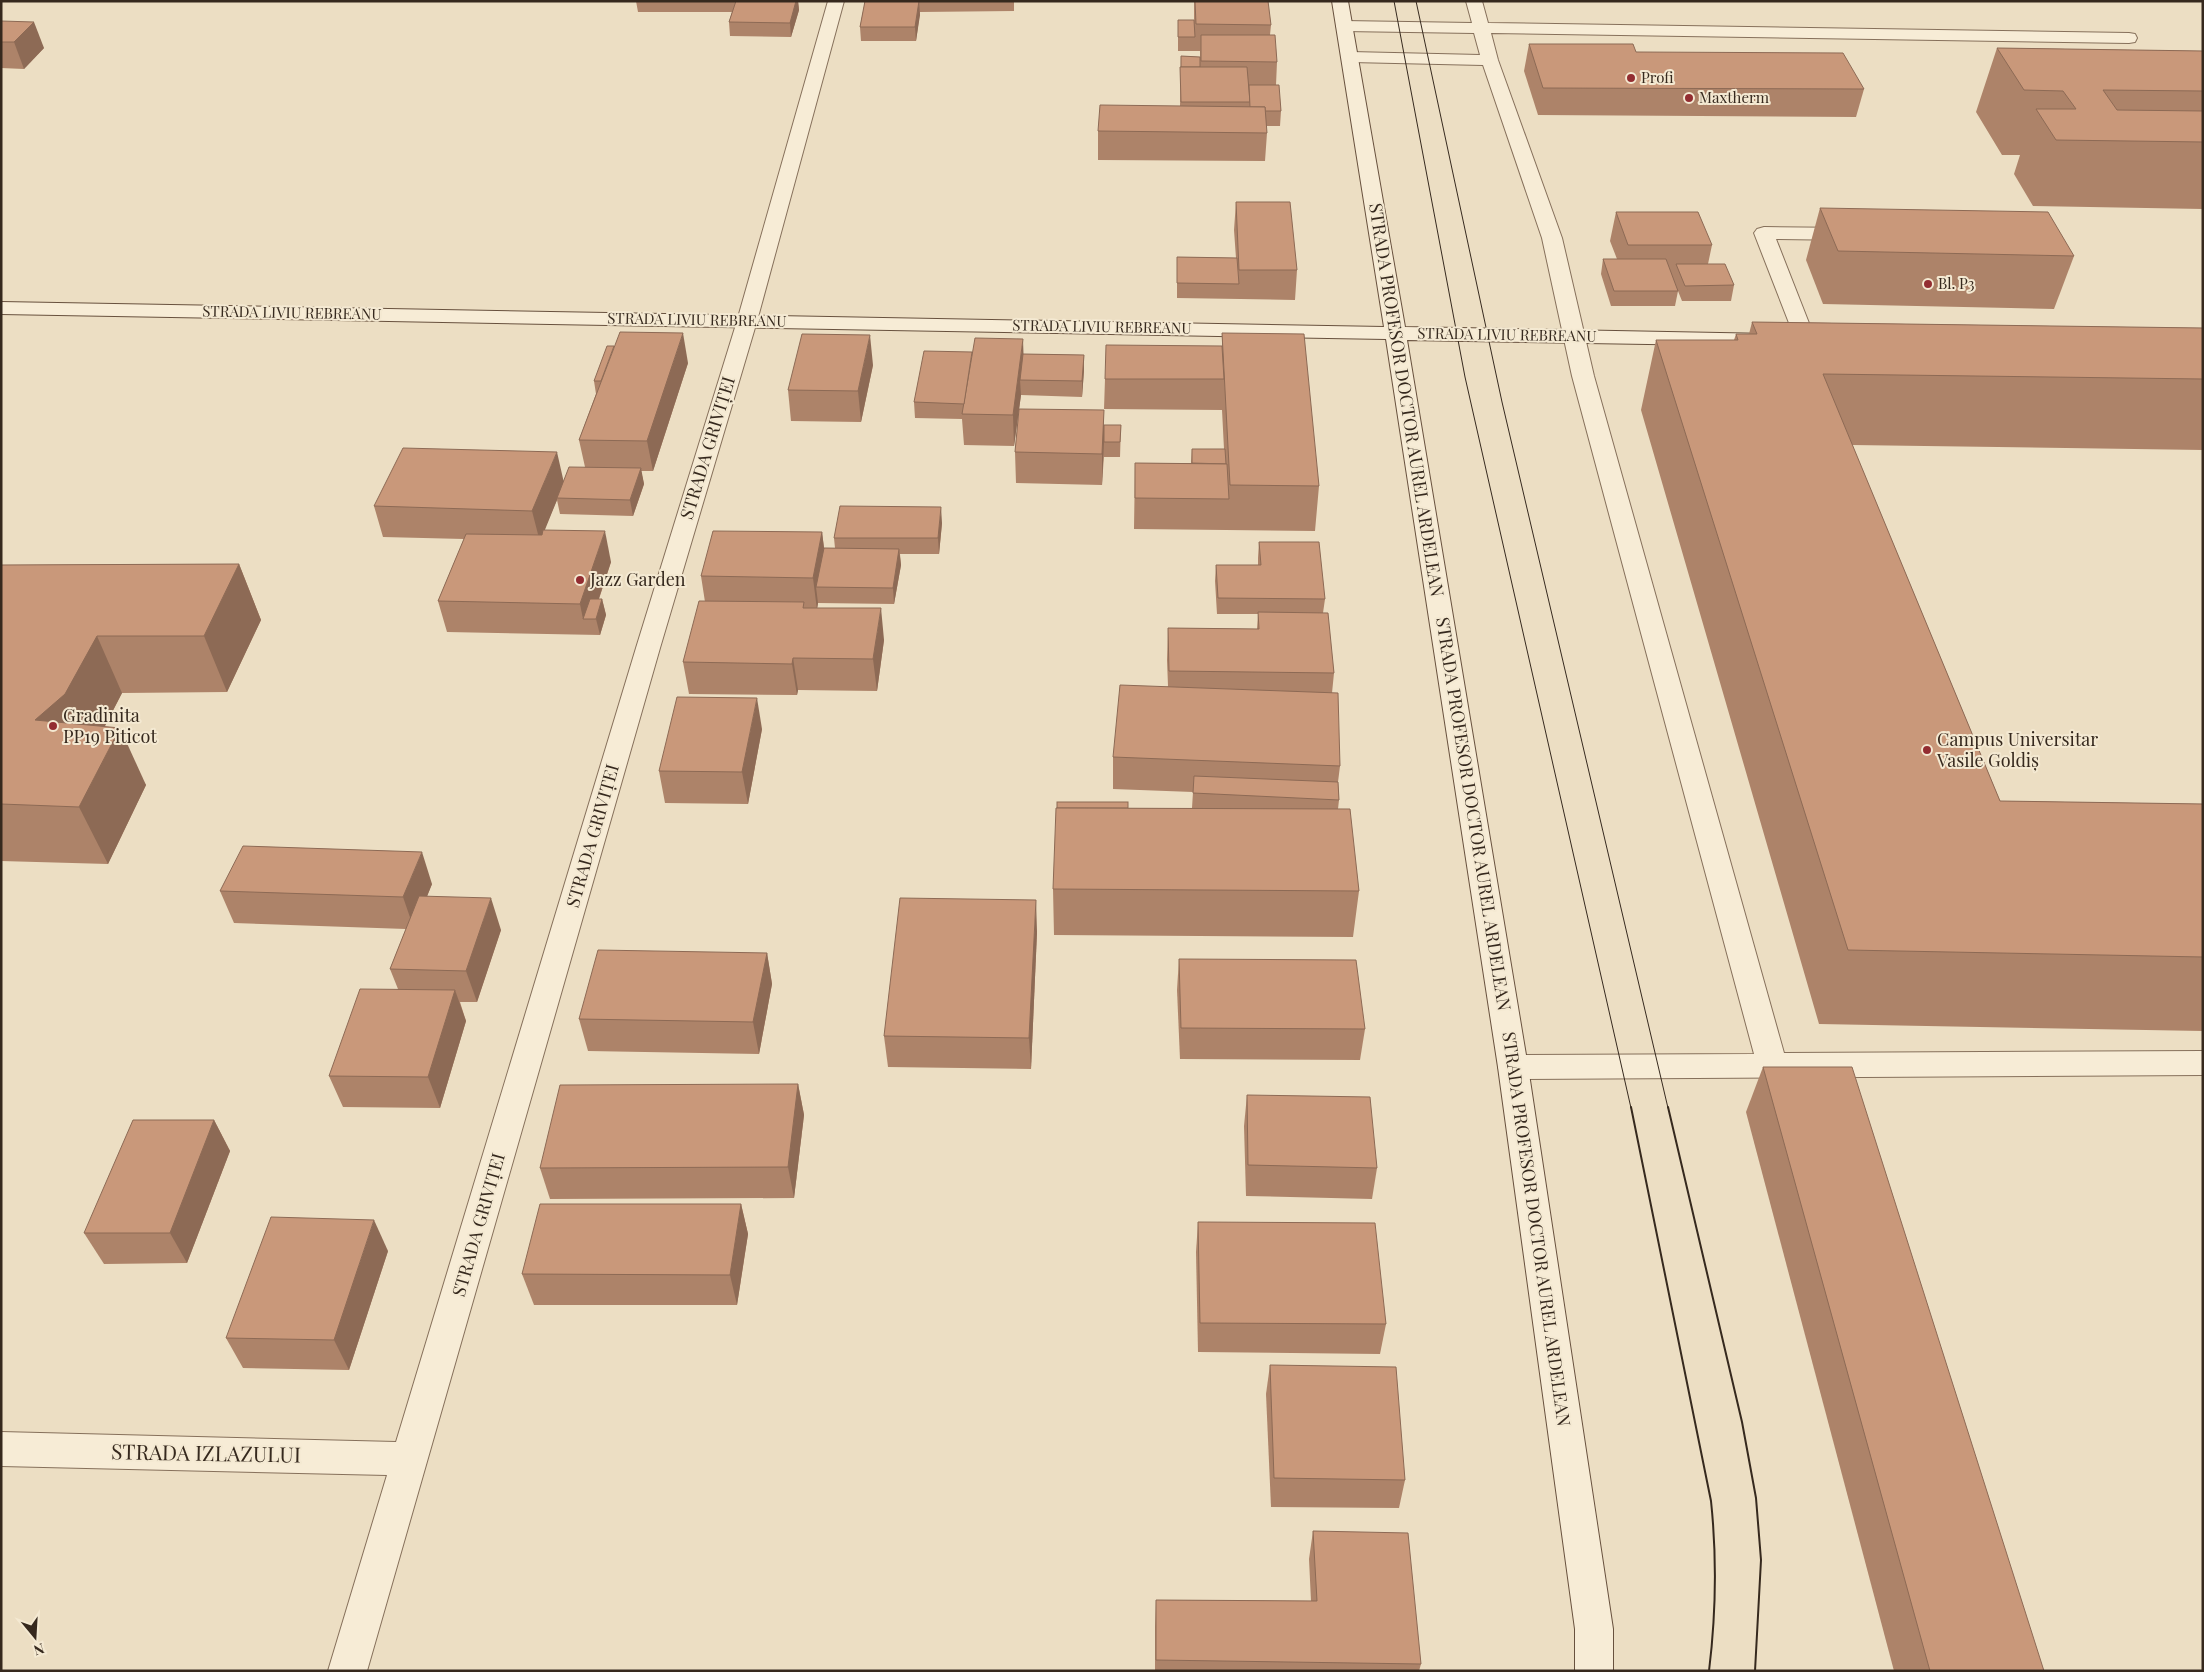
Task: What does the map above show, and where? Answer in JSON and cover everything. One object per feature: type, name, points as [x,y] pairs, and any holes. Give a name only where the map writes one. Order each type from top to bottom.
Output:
[{"type":"street","name":"STRADA GRIVIȚEI","points":[[347,1671],[747,321],[836,1]]},
{"type":"street","points":[[1474,1],[1490,60],[1552,238],[1574,336],[1772,1064]]},
{"type":"street","points":[[1342,14],[1481,29],[2128,38]]},
{"type":"street","name":"STRADA PROFESOR DOCTOR AUREL ARDELEAN","points":[[1342,14],[1351,57],[1513,1067],[1594,1629],[1594,1671]]},
{"type":"street","points":[[1351,57],[1490,60]]},
{"type":"street","name":"STRADA LIVIU REBREANU","points":[[1,308],[1816,341],[1764,232],[1873,235]]},
{"type":"street","points":[[1513,1067],[2203,1063]]},
{"type":"street","name":"STRADA IZLAZULUI","points":[[1,1449],[410,1458]]},
{"type":"street","name":"STRADA PROFESOR DOCTOR AUREL ARDELEAN","points":[[1594,1629],[1610,1671]]},
{"type":"building","points":[[736,1],[796,1],[790,23],[729,22]]},
{"type":"building","points":[[865,1],[919,1],[915,27],[860,27]]},
{"type":"building","points":[[1195,1],[1268,1],[1271,25],[1196,24]]},
{"type":"building","points":[[1178,20],[1194,20],[1195,37],[1178,37]]},
{"type":"building","points":[[1,21],[34,22],[14,42],[1,42]]},
{"type":"building","points":[[1201,35],[1275,35],[1277,62],[1201,61]]},
{"type":"building","points":[[1529,44],[1633,44],[1636,52],[1843,53],[1864,89],[1543,88]]},
{"type":"building","points":[[1997,48],[2203,51],[2203,91],[2103,90],[2117,110],[2203,111],[2203,142],[2056,140],[2036,109],[2076,109],[2063,91],[2024,90]]},
{"type":"building","points":[[1181,56],[1200,57],[1200,67],[1181,67]]},
{"type":"building","points":[[1180,67],[1247,67],[1250,102],[1181,102]]},
{"type":"building","points":[[1249,85],[1279,85],[1281,111],[1265,111],[1265,107],[1250,107]]},
{"type":"building","points":[[1100,105],[1265,107],[1267,133],[1098,131]]},
{"type":"building","points":[[1236,202],[1290,202],[1297,270],[1239,270]]},
{"type":"building","points":[[1820,208],[2048,212],[2074,256],[1838,251]]},
{"type":"building","points":[[1616,212],[1698,212],[1712,245],[1628,245]]},
{"type":"building","points":[[1177,257],[1237,258],[1239,284],[1177,283]]},
{"type":"building","points":[[1603,259],[1666,259],[1678,291],[1614,291]]},
{"type":"building","points":[[1676,264],[1725,264],[1734,285],[1685,286]]},
{"type":"building","points":[[1752,322],[2203,328],[2203,379],[1823,374],[2000,801],[2203,804],[2203,957],[1848,950],[1656,340],[1738,340],[1736,334],[1757,334]]},
{"type":"building","points":[[620,332],[683,333],[647,441],[579,440]]},
{"type":"building","points":[[1222,333],[1304,334],[1319,486],[1230,485]]},
{"type":"building","points":[[802,334],[870,335],[858,391],[788,390]]},
{"type":"building","points":[[975,338],[1023,339],[1013,415],[962,414]]},
{"type":"building","points":[[1106,345],[1222,346],[1224,379],[1105,379]]},
{"type":"building","points":[[607,346],[614,346],[601,381],[594,381]]},
{"type":"building","points":[[924,351],[972,352],[964,404],[914,402]]},
{"type":"building","points":[[1023,354],[1084,355],[1082,381],[1020,380]]},
{"type":"building","points":[[1019,409],[1104,410],[1102,454],[1015,452]]},
{"type":"building","points":[[1104,425],[1121,425],[1120,442],[1104,442]]},
{"type":"building","points":[[403,448],[557,452],[532,511],[374,506]]},
{"type":"building","points":[[1192,449],[1225,449],[1226,464],[1192,463]]},
{"type":"building","points":[[1135,463],[1227,464],[1229,499],[1135,498]]},
{"type":"building","points":[[569,467],[641,468],[630,500],[557,498]]},
{"type":"building","points":[[840,506],[941,507],[938,538],[834,538]]},
{"type":"building","points":[[543,530],[605,531],[580,604],[438,601],[466,534],[542,535]]},
{"type":"building","points":[[713,531],[822,532],[813,578],[701,576]]},
{"type":"building","points":[[1259,542],[1319,542],[1325,599],[1218,598],[1216,565],[1261,565]]},
{"type":"building","points":[[824,548],[899,549],[893,588],[816,587]]},
{"type":"building","points":[[239,564],[204,636],[97,636],[65,694],[35,720],[120,728],[79,807],[1,804],[1,565]]},
{"type":"building","points":[[590,599],[602,599],[596,619],[583,619]]},
{"type":"building","points":[[699,601],[804,602],[803,608],[881,608],[873,659],[793,658],[792,664],[683,662]]},
{"type":"building","points":[[1258,612],[1328,613],[1334,673],[1169,671],[1168,628],[1259,629]]},
{"type":"building","points":[[1120,685],[1338,693],[1340,766],[1113,757]]},
{"type":"building","points":[[677,697],[757,698],[742,772],[659,771]]},
{"type":"building","points":[[1194,776],[1338,782],[1339,800],[1193,793]]},
{"type":"building","points":[[1057,802],[1128,802],[1128,808],[1057,808]]},
{"type":"building","points":[[1056,808],[1350,809],[1359,891],[1053,889]]},
{"type":"building","points":[[243,846],[422,852],[403,897],[220,891]]},
{"type":"building","points":[[419,896],[491,898],[466,971],[390,969]]},
{"type":"building","points":[[900,898],[1036,900],[1029,1038],[884,1036]]},
{"type":"building","points":[[598,950],[767,953],[753,1022],[579,1019]]},
{"type":"building","points":[[1179,959],[1356,960],[1365,1029],[1181,1028]]},
{"type":"building","points":[[360,989],[455,990],[428,1077],[329,1076]]},
{"type":"building","points":[[1763,1067],[1852,1067],[2044,1671],[1930,1671]]},
{"type":"building","points":[[798,1084],[788,1167],[540,1168],[560,1085]]},
{"type":"building","points":[[1247,1095],[1370,1097],[1377,1168],[1248,1165]]},
{"type":"building","points":[[133,1120],[214,1120],[170,1233],[84,1233]]},
{"type":"building","points":[[540,1204],[741,1204],[730,1275],[522,1274]]},
{"type":"building","points":[[271,1217],[374,1220],[334,1340],[226,1338]]},
{"type":"building","points":[[1198,1222],[1375,1223],[1386,1324],[1200,1323]]},
{"type":"building","points":[[1270,1365],[1396,1367],[1405,1480],[1274,1478]]},
{"type":"building","points":[[1313,1531],[1408,1533],[1421,1664],[1156,1660],[1156,1600],[1317,1601]]},
{"type":"tram line","points":[[1394,1],[1465,377],[1631,1108]]},
{"type":"tram line","points":[[1416,1],[1502,402],[1668,1108]]},
{"type":"tram line","points":[[1631,1107],[1711,1501],[1715,1586],[1709,1671]]},
{"type":"tram line","points":[[1668,1107],[1742,1422],[1756,1498],[1761,1560],[1755,1671]]},
{"type":"place","name":"Profi","points":[[1631,78]]},
{"type":"place","name":"Maxtherm","points":[[1689,98]]},
{"type":"place","name":"Bl. P3","points":[[1928,284]]},
{"type":"place","name":"Jazz Garden","points":[[580,580]]},
{"type":"place","name":"Gradinita PP19 Piticot","points":[[53,726]]},
{"type":"place","name":"Campus Universitar Vasile Goldiș","points":[[1927,750]]}]
